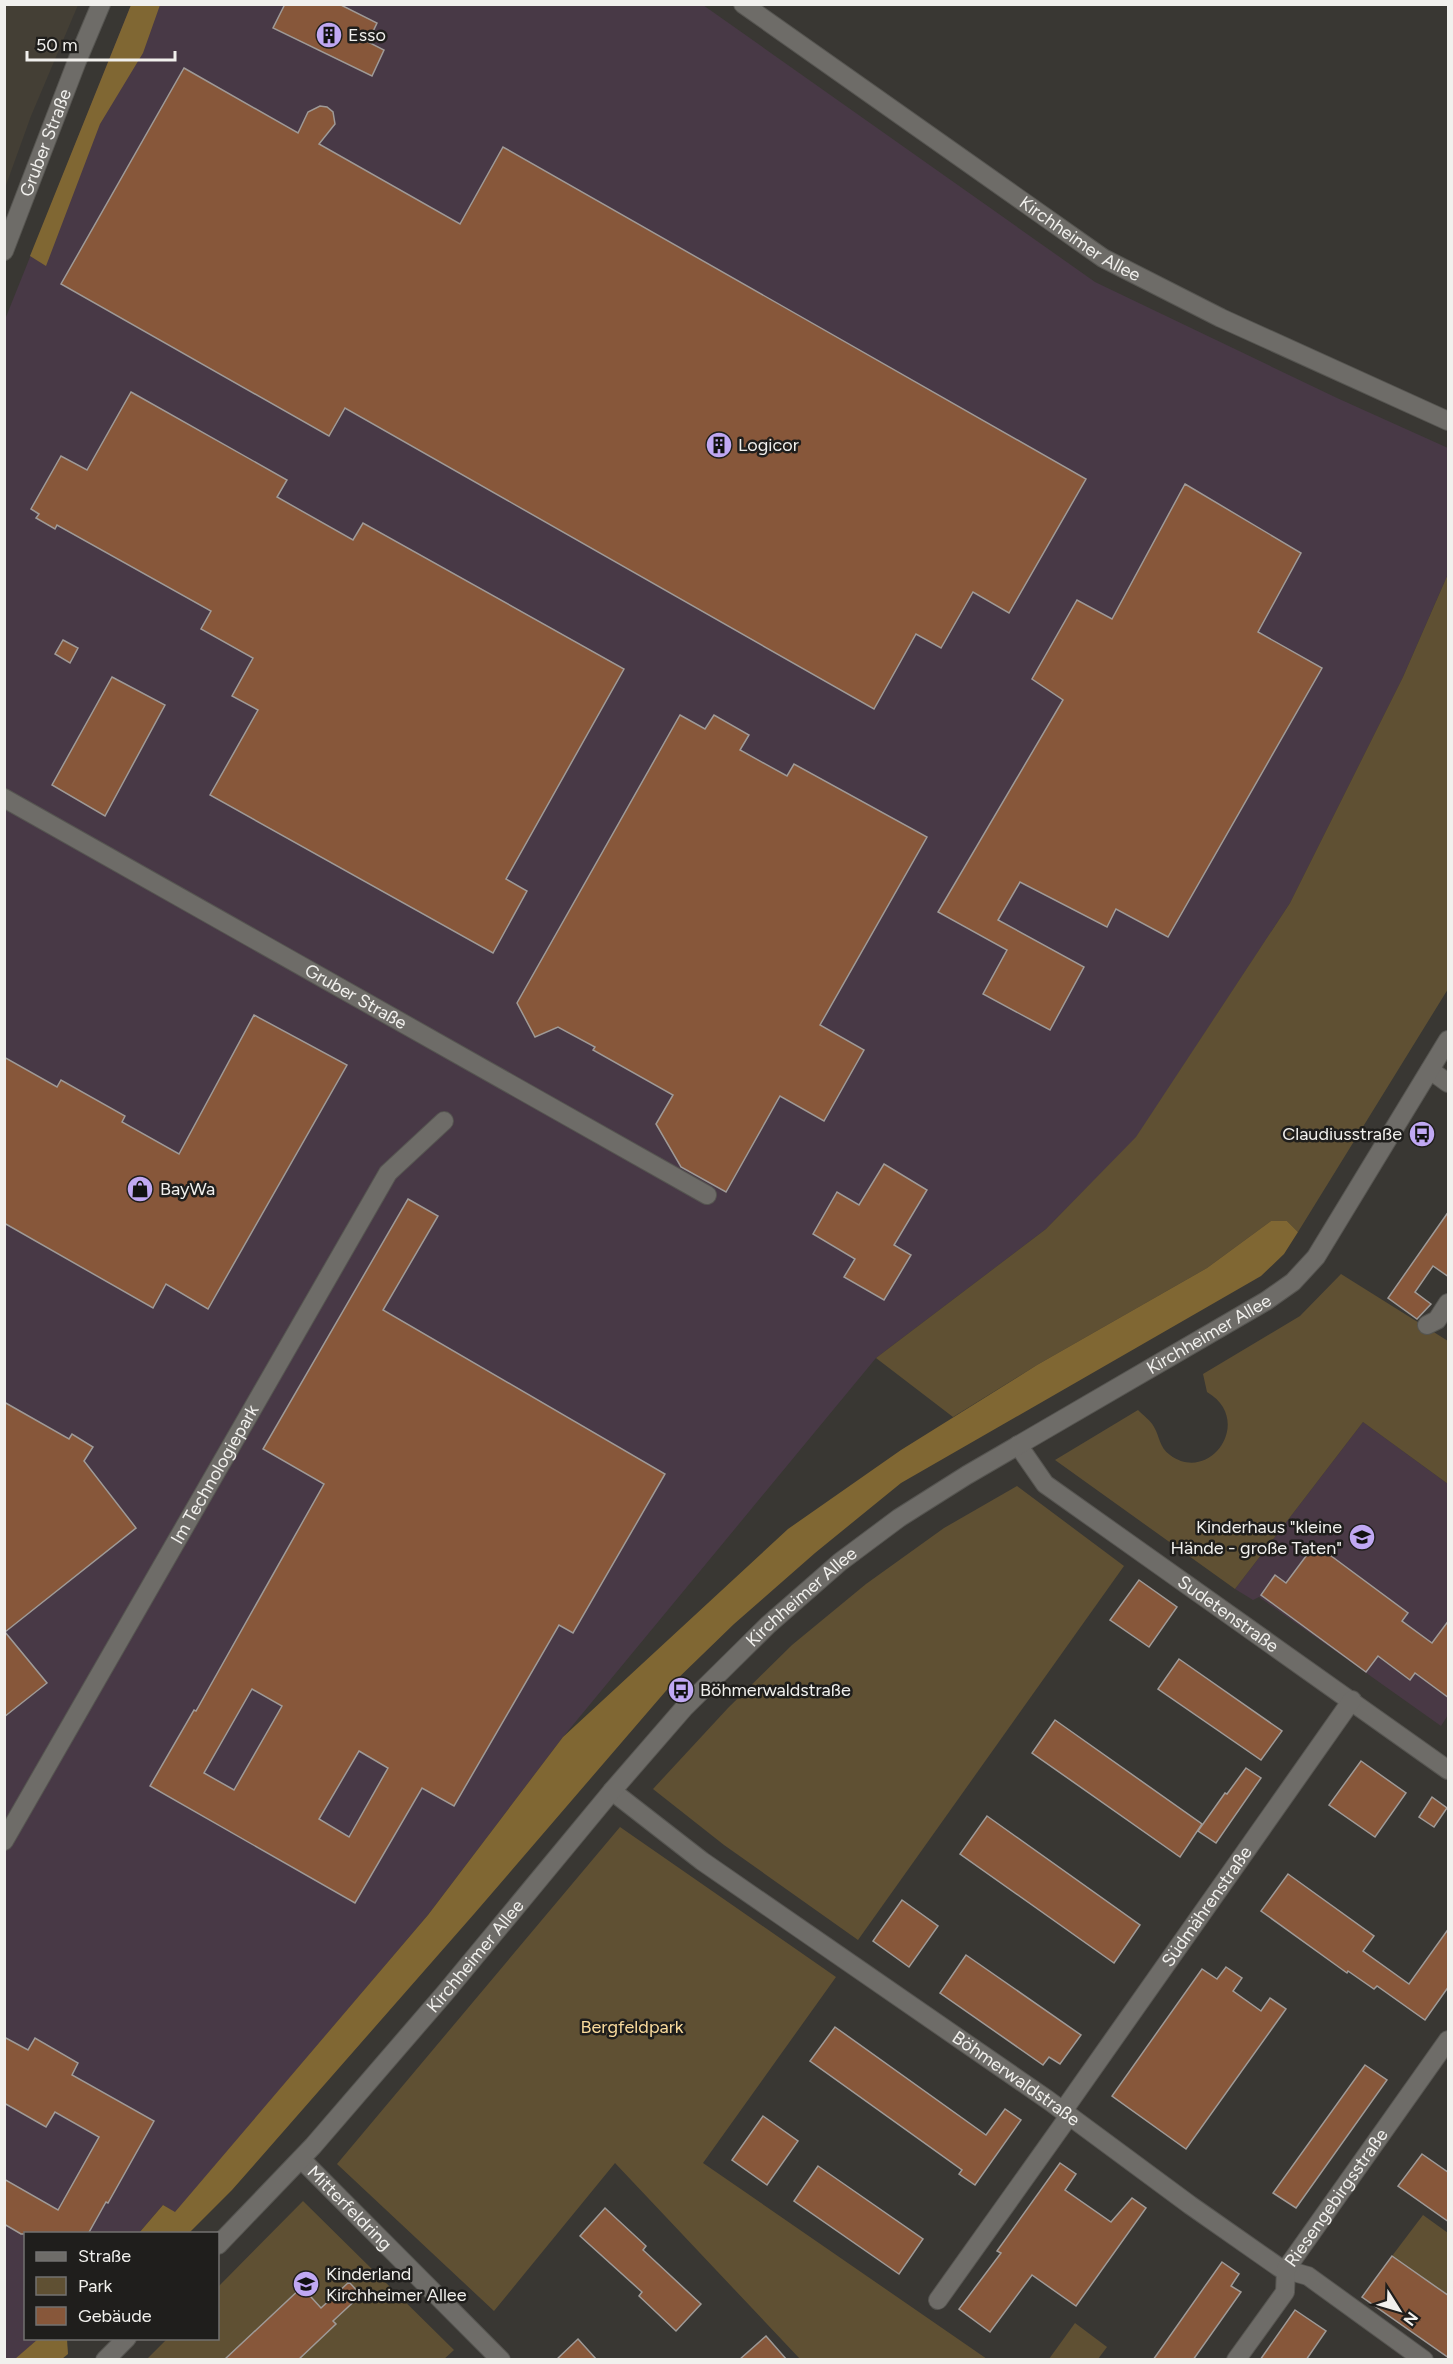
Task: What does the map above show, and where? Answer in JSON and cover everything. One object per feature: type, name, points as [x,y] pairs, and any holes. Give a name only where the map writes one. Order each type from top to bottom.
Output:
[{"type":"street","name":"Gruber Straße","points":[[4,251],[64,93],[101,4]]},
{"type":"street","name":"Kirchheimer Allee","points":[[743,4],[1102,258],[1221,318],[1449,421]]},
{"type":"street","name":"Gruber Straße","points":[[4,798],[708,1195]]},
{"type":"street","name":"Kirchheimer Allee","points":[[219,2244],[301,2159],[438,2002],[612,1791],[698,1692],[768,1625],[840,1562],[899,1518],[967,1474],[1266,1301],[1293,1282],[1316,1257],[1449,1040]]},
{"type":"street","points":[[1430,1070],[1449,1083]]},
{"type":"street","name":"Im Technologiepark","points":[[4,1841],[388,1173],[444,1121]]},
{"type":"street","points":[[1427,1325],[1437,1320],[1449,1303]]},
{"type":"street","name":"Sudetenstraße","points":[[1018,1445],[1045,1484],[1449,1770]]},
{"type":"street","name":"Südmährenstraße","points":[[938,2300],[1352,1700]]},
{"type":"street","name":"Böhmerwaldstraße","points":[[612,1791],[702,1861],[1066,2114],[1190,2205],[1280,2268],[1308,2276],[1424,2360]]},
{"type":"street","name":"Riesengebirgsstraße","points":[[1236,2360],[1285,2292],[1286,2269],[1449,2040]]},
{"type":"street","name":"Mitterfeldring","points":[[301,2159],[501,2360]]},
{"type":"street","points":[[105,2360],[125,2340]]},
{"type":"shaded area","points":[[5,4],[78,5],[31,116],[5,188]]},
{"type":"shaded area","points":[[131,5],[703,5],[1095,282],[1337,398],[1448,448],[1448,574],[1403,677],[1290,903],[1136,1138],[1046,1229],[876,1358],[563,1737],[428,1915],[175,2213],[163,2205],[140,2232],[24,2232],[24,2340],[37,2340],[15,2360],[4,2359],[4,322]]},
{"type":"shaded area","points":[[131,5],[160,5],[143,53],[100,124],[46,266],[30,256]]},
{"type":"shaded area","points":[[1271,1221],[1287,1221],[1298,1232],[1284,1254],[1261,1276],[901,1483],[815,1553],[734,1624],[671,1685],[232,2190],[190,2232],[140,2232],[163,2205],[175,2212],[428,1915],[563,1737],[788,1529],[901,1450],[1037,1365],[1207,1268]]},
{"type":"shaded area","name":"Kinderhaus \"kleine Hände - große Taten\"","points":[[1363,1422],[1448,1484],[1448,1715],[1441,1726],[1259,1597],[1253,1600],[1235,1589]]},
{"type":"shaded area","points":[[37,2340],[67,2340],[68,2354],[62,2359],[15,2359]]},
{"type":"green space","points":[[1448,574],[1448,989],[1298,1232],[1287,1221],[1271,1221],[1207,1268],[1037,1365],[953,1417],[876,1358],[1046,1229],[1136,1137],[1290,903],[1403,677]]},
{"type":"green space","points":[[1341,1274],[1448,1341],[1448,1484],[1363,1422],[1235,1589],[1055,1460],[1138,1410],[1153,1425],[1162,1445],[1170,1455],[1185,1462],[1199,1462],[1212,1456],[1222,1445],[1227,1432],[1227,1418],[1221,1404],[1207,1392],[1203,1374],[1300,1316]]},
{"type":"green space","points":[[1017,1486],[1124,1566],[858,1940],[724,1845],[653,1789],[728,1708],[792,1645],[866,1584],[944,1528]]},
{"type":"green space","name":"Bergfeldpark","points":[[620,1827],[836,1977],[703,2163],[987,2359],[800,2359],[615,2163],[494,2311],[337,2164]]},
{"type":"green space","name":"Kinderland Kirchheimer Allee","points":[[303,2201],[454,2350],[443,2360],[146,2360],[166,2340],[219,2340],[219,2286]]},
{"type":"green space","points":[[1423,2215],[1448,2233],[1448,2296],[1392,2256]]},
{"type":"green space","points":[[1075,2323],[1107,2347],[1098,2359],[1049,2359]]},
{"type":"building","name":"Esso","points":[[285,4],[339,4],[377,23],[368,42],[384,50],[372,76],[273,28]]},
{"type":"building","name":"Logicor","points":[[184,68],[298,133],[308,112],[320,106],[327,107],[333,112],[335,124],[319,144],[460,224],[503,147],[1086,479],[1009,613],[973,592],[941,648],[916,634],[874,709],[345,408],[329,436],[61,284]]},
{"type":"building","points":[[131,392],[287,480],[277,497],[353,540],[363,523],[624,669],[506,879],[527,891],[493,953],[210,795],[258,710],[232,696],[253,658],[201,629],[211,611],[57,525],[55,529],[36,518],[39,514],[31,509],[61,456],[87,470]]},
{"type":"building","points":[[1185,484],[1301,553],[1258,632],[1322,668],[1168,937],[1116,909],[1107,927],[1020,882],[998,920],[1084,967],[1050,1030],[983,994],[1007,950],[938,912],[1063,700],[1032,679],[1077,600],[1112,619]]},
{"type":"building","points":[[63,640],[78,648],[70,663],[55,654]]},
{"type":"building","points":[[112,677],[165,705],[105,816],[52,785]]},
{"type":"building","points":[[680,715],[705,729],[714,715],[749,735],[740,750],[787,776],[794,764],[927,837],[820,1025],[864,1050],[824,1121],[780,1096],[726,1192],[681,1167],[656,1124],[673,1095],[593,1050],[595,1047],[558,1027],[535,1037],[517,1003]]},
{"type":"building","name":"BayWa","points":[[254,1015],[347,1065],[208,1309],[166,1284],[153,1308],[4,1223],[4,1057],[57,1087],[61,1080],[125,1116],[122,1122],[179,1154]]},
{"type":"building","points":[[884,1164],[927,1190],[894,1245],[911,1255],[884,1300],[844,1277],[855,1259],[813,1234],[837,1192],[859,1205]]},
{"type":"building","points":[[408,1199],[438,1216],[383,1310],[665,1474],[573,1633],[559,1625],[454,1806],[422,1788],[355,1903],[150,1786],[194,1710],[196,1711],[324,1484],[263,1449]],"holes":[[[252,1689],[282,1706],[234,1790],[204,1773]],[[359,1751],[388,1768],[349,1837],[319,1819]]]},
{"type":"building","points":[[1449,1211],[1449,1277],[1433,1266],[1415,1292],[1431,1304],[1417,1319],[1388,1298]]},
{"type":"building","points":[[4,1402],[69,1439],[72,1434],[93,1447],[84,1461],[136,1528],[5,1632],[47,1683],[4,1717]]},
{"type":"building","points":[[1315,1544],[1408,1613],[1402,1621],[1432,1643],[1449,1620],[1449,1698],[1415,1673],[1410,1680],[1378,1656],[1366,1672],[1261,1595],[1275,1575],[1286,1583]]},
{"type":"building","points":[[1139,1580],[1177,1607],[1149,1647],[1110,1620]]},
{"type":"building","points":[[1179,1659],[1282,1731],[1261,1760],[1158,1689]]},
{"type":"building","points":[[1055,1720],[1202,1824],[1180,1857],[1032,1753]]},
{"type":"building","points":[[1361,1761],[1406,1793],[1375,1837],[1329,1805]]},
{"type":"building","points":[[1246,1768],[1261,1778],[1216,1843],[1198,1831]]},
{"type":"building","points":[[1432,1797],[1447,1808],[1434,1827],[1419,1817]]},
{"type":"building","points":[[987,1816],[1140,1925],[1114,1963],[960,1854]]},
{"type":"building","points":[[1288,1874],[1374,1936],[1363,1951],[1409,1984],[1449,1928],[1449,1986],[1425,2020],[1377,1986],[1374,1989],[1348,1971],[1347,1973],[1261,1911]]},
{"type":"building","points":[[902,1900],[938,1926],[909,1967],[873,1941]]},
{"type":"building","points":[[966,1955],[1081,2035],[1060,2064],[1049,2057],[1043,2065],[940,1993]]},
{"type":"building","points":[[1226,1967],[1242,1978],[1233,1991],[1261,2011],[1270,1998],[1286,2009],[1186,2149],[1112,2096],[1202,1969],[1217,1979]]},
{"type":"building","points":[[835,2027],[986,2135],[1005,2109],[1021,2120],[975,2185],[959,2174],[962,2170],[810,2061]]},
{"type":"building","points":[[4,2037],[28,2050],[35,2038],[78,2063],[72,2075],[154,2121],[89,2232],[24,2232],[21,2234],[4,2224],[4,2179],[58,2210],[99,2137],[55,2112],[46,2127],[4,2103]]},
{"type":"building","points":[[1365,2065],[1387,2080],[1296,2208],[1273,2193]]},
{"type":"building","points":[[763,2116],[798,2141],[767,2185],[732,2160]]},
{"type":"building","points":[[1422,2154],[1449,2173],[1449,2222],[1398,2186]]},
{"type":"building","points":[[1060,2163],[1076,2174],[1065,2190],[1111,2222],[1132,2198],[1146,2208],[1076,2306],[1032,2275],[990,2332],[959,2309],[1001,2253],[997,2251]]},
{"type":"building","points":[[818,2166],[923,2239],[899,2274],[794,2201]]},
{"type":"building","points":[[605,2208],[646,2246],[643,2250],[701,2304],[676,2331],[639,2296],[642,2292],[580,2236]]},
{"type":"building","points":[[1392,2256],[1449,2296],[1449,2358],[1362,2297]]},
{"type":"building","points":[[1222,2262],[1239,2274],[1231,2286],[1241,2292],[1193,2360],[1153,2360]]},
{"type":"building","points":[[349,2282],[361,2295],[333,2321],[336,2324],[298,2360],[224,2360],[302,2287],[321,2308]]},
{"type":"building","points":[[1295,2310],[1326,2331],[1306,2360],[1260,2360]]},
{"type":"building","points":[[766,2336],[787,2360],[739,2360]]},
{"type":"building","points":[[578,2339],[597,2360],[556,2360]]},
{"type":"place","name":"Esso","points":[[329,35]]},
{"type":"place","name":"Logicor","points":[[719,445]]},
{"type":"place","name":"Claudiusstraße","points":[[1422,1134]]},
{"type":"place","name":"BayWa","points":[[140,1189]]},
{"type":"place","name":"Kinderhaus \"kleine Hände - große Taten\"","points":[[1362,1537]]},
{"type":"place","name":"Böhmerwaldstraße","points":[[681,1690]]},
{"type":"place","name":"Kinderland Kirchheimer Allee","points":[[306,2284]]}]
